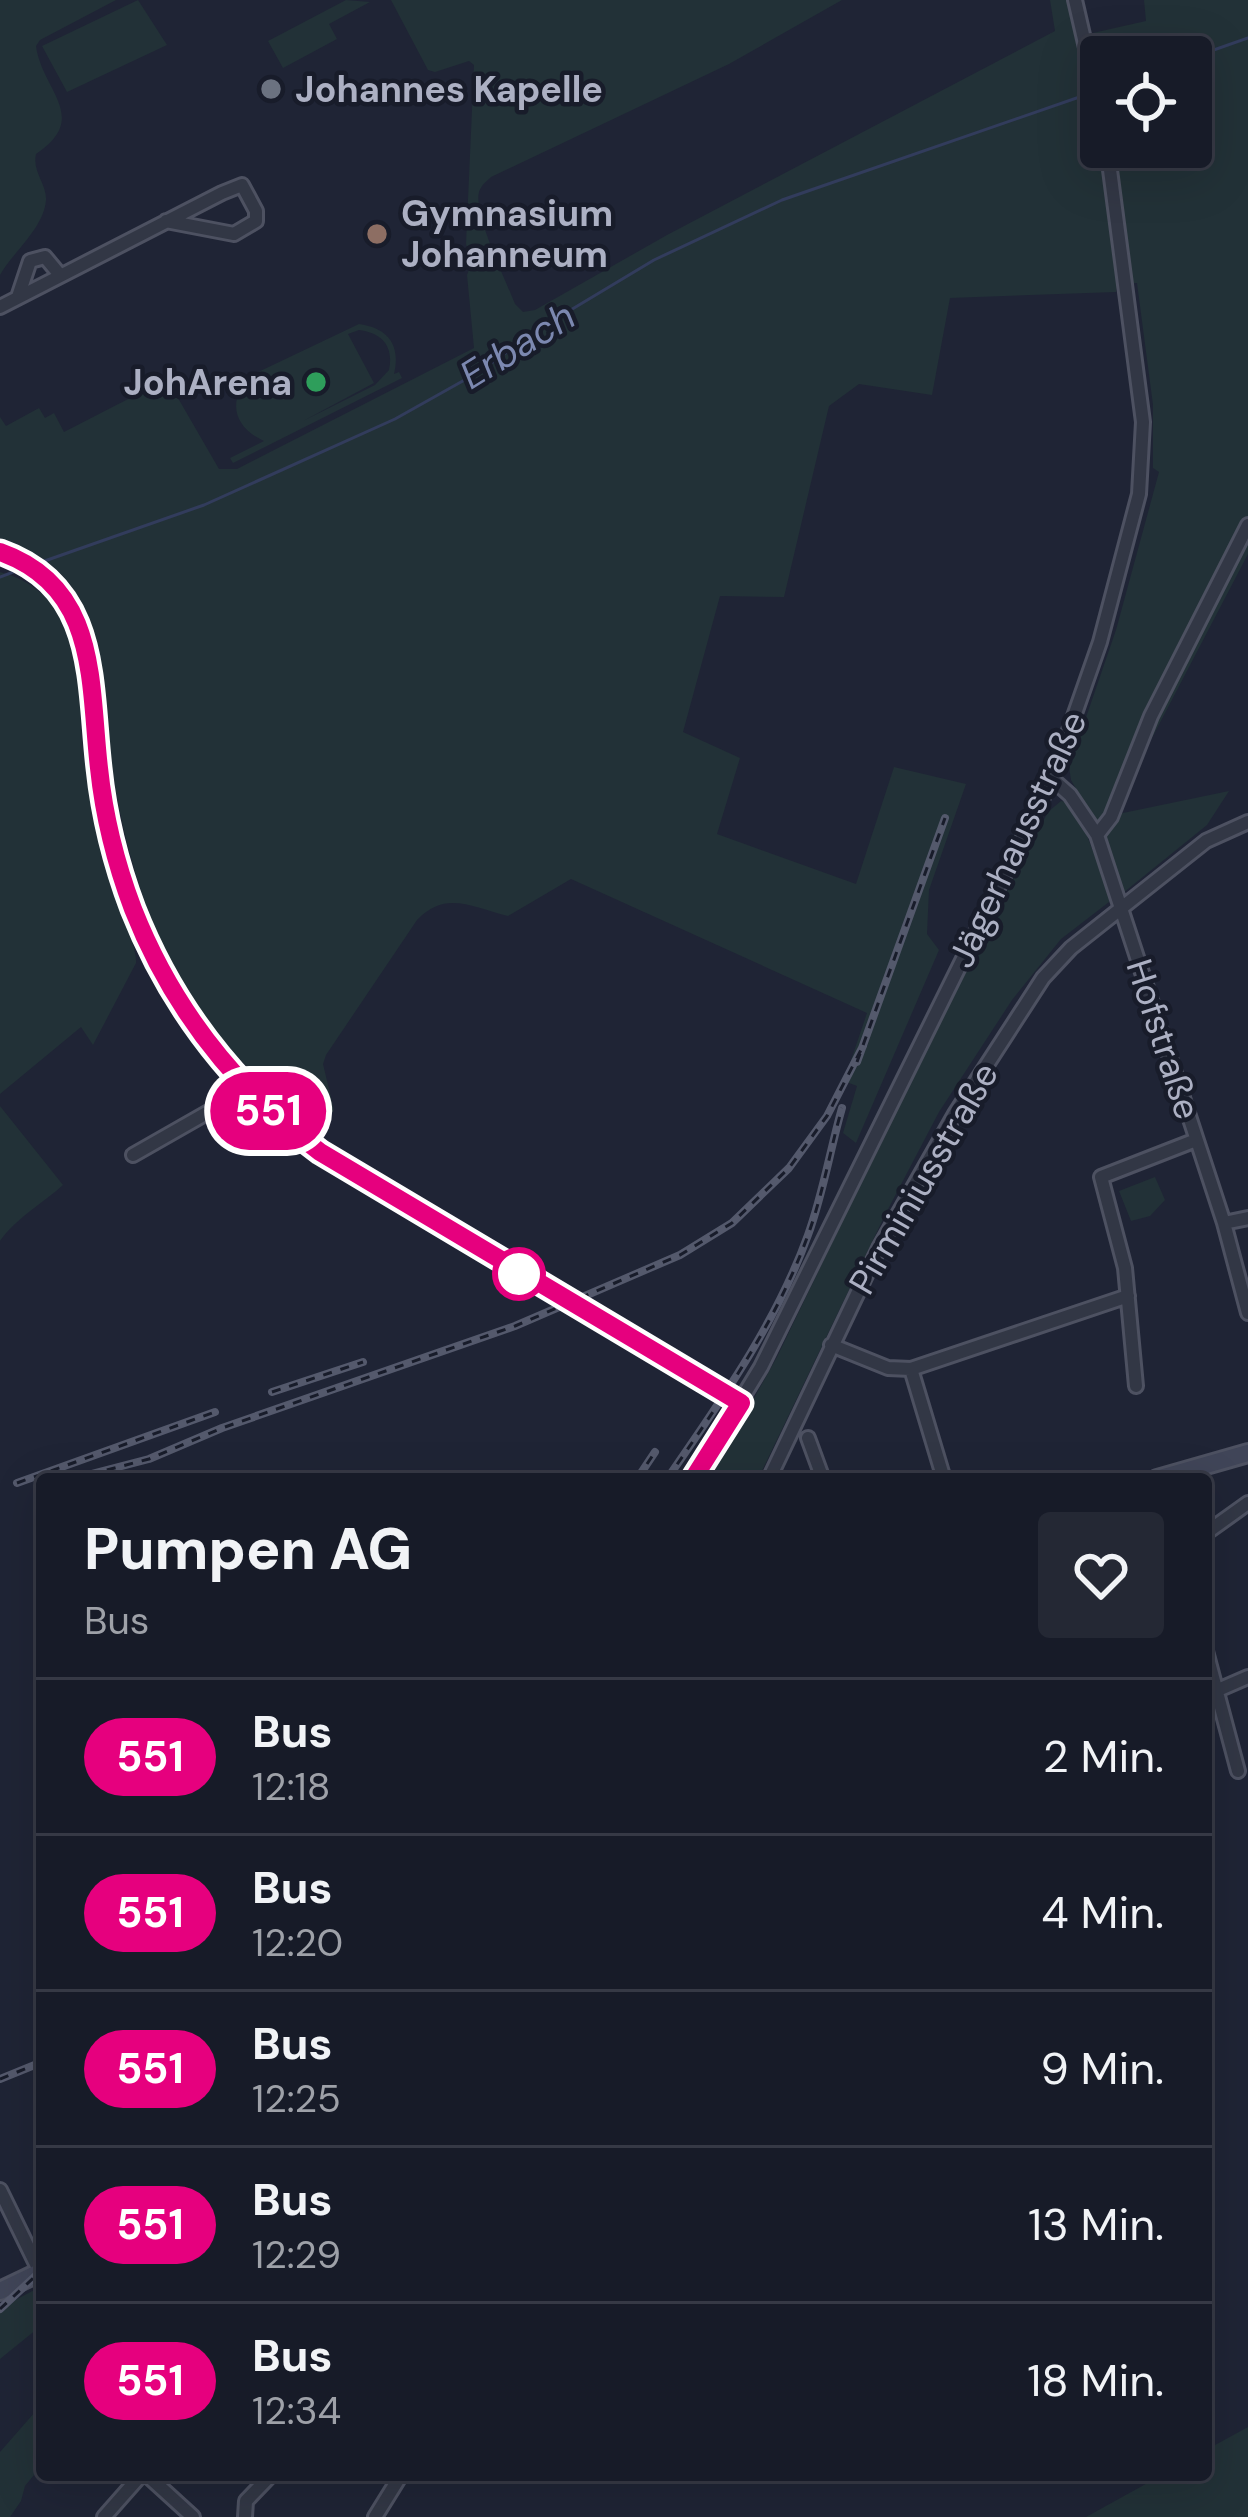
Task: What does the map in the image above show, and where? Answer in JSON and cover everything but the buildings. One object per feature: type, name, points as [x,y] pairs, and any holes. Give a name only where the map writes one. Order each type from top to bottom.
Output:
[{"type":"street","points":[[1075,0],[1083,36]]},
{"type":"street","name":"Jägerhausstraße","points":[[697,1473],[741,1403],[1052,779],[1100,642],[1132,523],[1142,463],[1141,394],[1109,168]]},
{"type":"street","points":[[0,307],[60,274],[166,221],[242,185],[256,211],[256,221],[242,232],[223,233],[166,221]]},
{"type":"street","points":[[18,297],[30,261],[45,257],[60,274]]},
{"type":"street","points":[[1096,835],[1112,817],[1151,716],[1248,525]]},
{"type":"street","points":[[0,551],[40,574],[66,600],[82,631],[109,827],[134,910],[180,1003],[247,1090],[288,1128],[377,1188],[741,1403]]},
{"type":"street","name":"Hofstraße","points":[[1052,779],[1070,795],[1096,835],[1224,1223],[1248,1313]]},
{"type":"street","name":"Pirminiusstraße","points":[[772,1473],[831,1345],[934,1150],[1029,998],[1071,948],[1206,842],[1248,823]]},
{"type":"street","points":[[133,1155],[247,1090]]},
{"type":"street","points":[[1136,1386],[1121,1246],[1101,1177],[1196,1140]]},
{"type":"street","points":[[1224,1223],[1248,1218]]},
{"type":"street","points":[[831,1345],[888,1368],[911,1369],[1128,1296]]},
{"type":"street","points":[[911,1369],[942,1473]]},
{"type":"street","points":[[808,1438],[821,1473]]},
{"type":"street","points":[[1178,1473],[1248,1453]]},
{"type":"street","points":[[1212,1529],[1248,1503]]},
{"type":"street","points":[[1212,1672],[1238,1771]]},
{"type":"street","points":[[1212,1701],[1248,1677]]},
{"type":"street","points":[[0,2190],[36,2261]]},
{"type":"street","points":[[0,2291],[36,2273]]},
{"type":"street","points":[[104,2517],[138,2481]]},
{"type":"street","points":[[151,2481],[193,2517]]},
{"type":"street","points":[[245,2517],[246,2500],[266,2481]]},
{"type":"street","points":[[375,2517],[397,2481]]},
{"type":"shaded area","points":[[0,0],[116,0],[36,46],[59,103],[60,128],[36,154],[46,194],[44,210],[0,275]]},
{"type":"shaded area","points":[[138,0],[167,45],[67,92],[42,46]]},
{"type":"shaded area","points":[[346,0],[370,2],[329,24],[337,39],[283,68],[268,41]]},
{"type":"shaded area","points":[[391,0],[842,0],[729,64],[485,182],[479,192],[481,215],[515,304],[523,312],[535,310],[667,235],[1055,31],[1050,0],[1067,0],[1075,37],[1146,21],[1144,0],[1248,0],[1248,554],[1153,736],[1140,752],[1118,814],[1229,791],[1207,825],[1123,893],[1105,838],[1071,780],[1069,767],[1116,630],[1159,472],[1153,468],[1153,405],[1137,283],[1117,284],[1116,292],[950,298],[932,395],[859,384],[829,406],[784,597],[720,596],[683,732],[740,758],[717,834],[856,884],[894,767],[966,784],[929,890],[927,934],[939,950],[856,1143],[843,1133],[857,1086],[844,1081],[867,1013],[571,879],[508,916],[449,903],[417,920],[326,1055],[323,1064],[334,1110],[316,1133],[225,1043],[170,963],[135,872],[119,809],[101,662],[81,601],[63,576],[36,554],[0,538],[0,417],[6,426],[39,408],[45,418],[54,413],[64,432],[167,379],[219,469],[237,469],[474,348],[467,275],[472,262],[466,244],[474,65],[469,61],[428,70]]},
{"type":"shaded area","points":[[359,324],[378,329],[390,340],[396,355],[394,374],[399,372],[402,378],[233,463],[230,458],[264,441],[245,428],[236,411],[239,392],[254,374]],"holes":[[[367,332],[388,348],[389,370],[375,385],[303,421],[374,383],[348,334]]]},
{"type":"shaded area","points":[[0,572],[22,580],[48,600],[72,643],[94,814],[136,963],[93,1045],[81,1027],[0,1094]]},
{"type":"shaded area","points":[[1061,801],[1078,812],[1109,902],[1061,939],[1012,1000],[939,1112],[761,1473],[712,1473],[777,1357],[929,1042],[1048,812]]},
{"type":"shaded area","points":[[0,1106],[63,1185],[0,1241]]},
{"type":"shaded area","points":[[1155,1177],[1165,1200],[1150,1216],[1131,1221],[1119,1191]]},
{"type":"shaded area","points":[[36,2289],[36,2330],[0,2359],[0,2308]]},
{"type":"shaded area","points":[[36,2411],[36,2472],[10,2517],[0,2517],[0,2452]]},
{"type":"shaded area","points":[[1248,2427],[1248,2517],[1086,2517],[1151,2481],[1212,2481],[1212,2447]]},
{"type":"waterway","name":"Erbach","points":[[1212,51],[1248,38]]},
{"type":"waterway","name":"Erbach","points":[[36,564],[204,505],[395,419],[477,373],[654,260],[782,200],[1080,97]]},
{"type":"waterway","name":"Erbach","points":[[0,577],[21,569]]},
{"type":"railway","points":[[857,1062],[945,818]]},
{"type":"railway","points":[[95,1473],[149,1459],[222,1428],[515,1326],[680,1255],[732,1223],[789,1168],[827,1116],[863,1046]]},
{"type":"railway","points":[[671,1473],[745,1362],[795,1268],[842,1108]]},
{"type":"railway","points":[[272,1392],[363,1362]]},
{"type":"railway","points":[[45,1473],[215,1412]]},
{"type":"railway","points":[[641,1473],[655,1452]]},
{"type":"railway","points":[[17,1483],[36,1476]]},
{"type":"railway","points":[[0,2079],[36,2064]]},
{"type":"railway","points":[[0,2309],[36,2276]]},
{"type":"bus line","name":"551","points":[[0,552],[31,567],[53,586],[82,631],[90,666],[99,772],[120,871],[150,949],[180,1003],[228,1069],[271,1113],[320,1152],[741,1403],[697,1473]]},
{"type":"place","name":"Johannes Kapelle","points":[[271,89]]},
{"type":"place","name":"Gymnasium Johanneum","points":[[377,234]]},
{"type":"place","name":"JohArena","points":[[316,382]]}]
